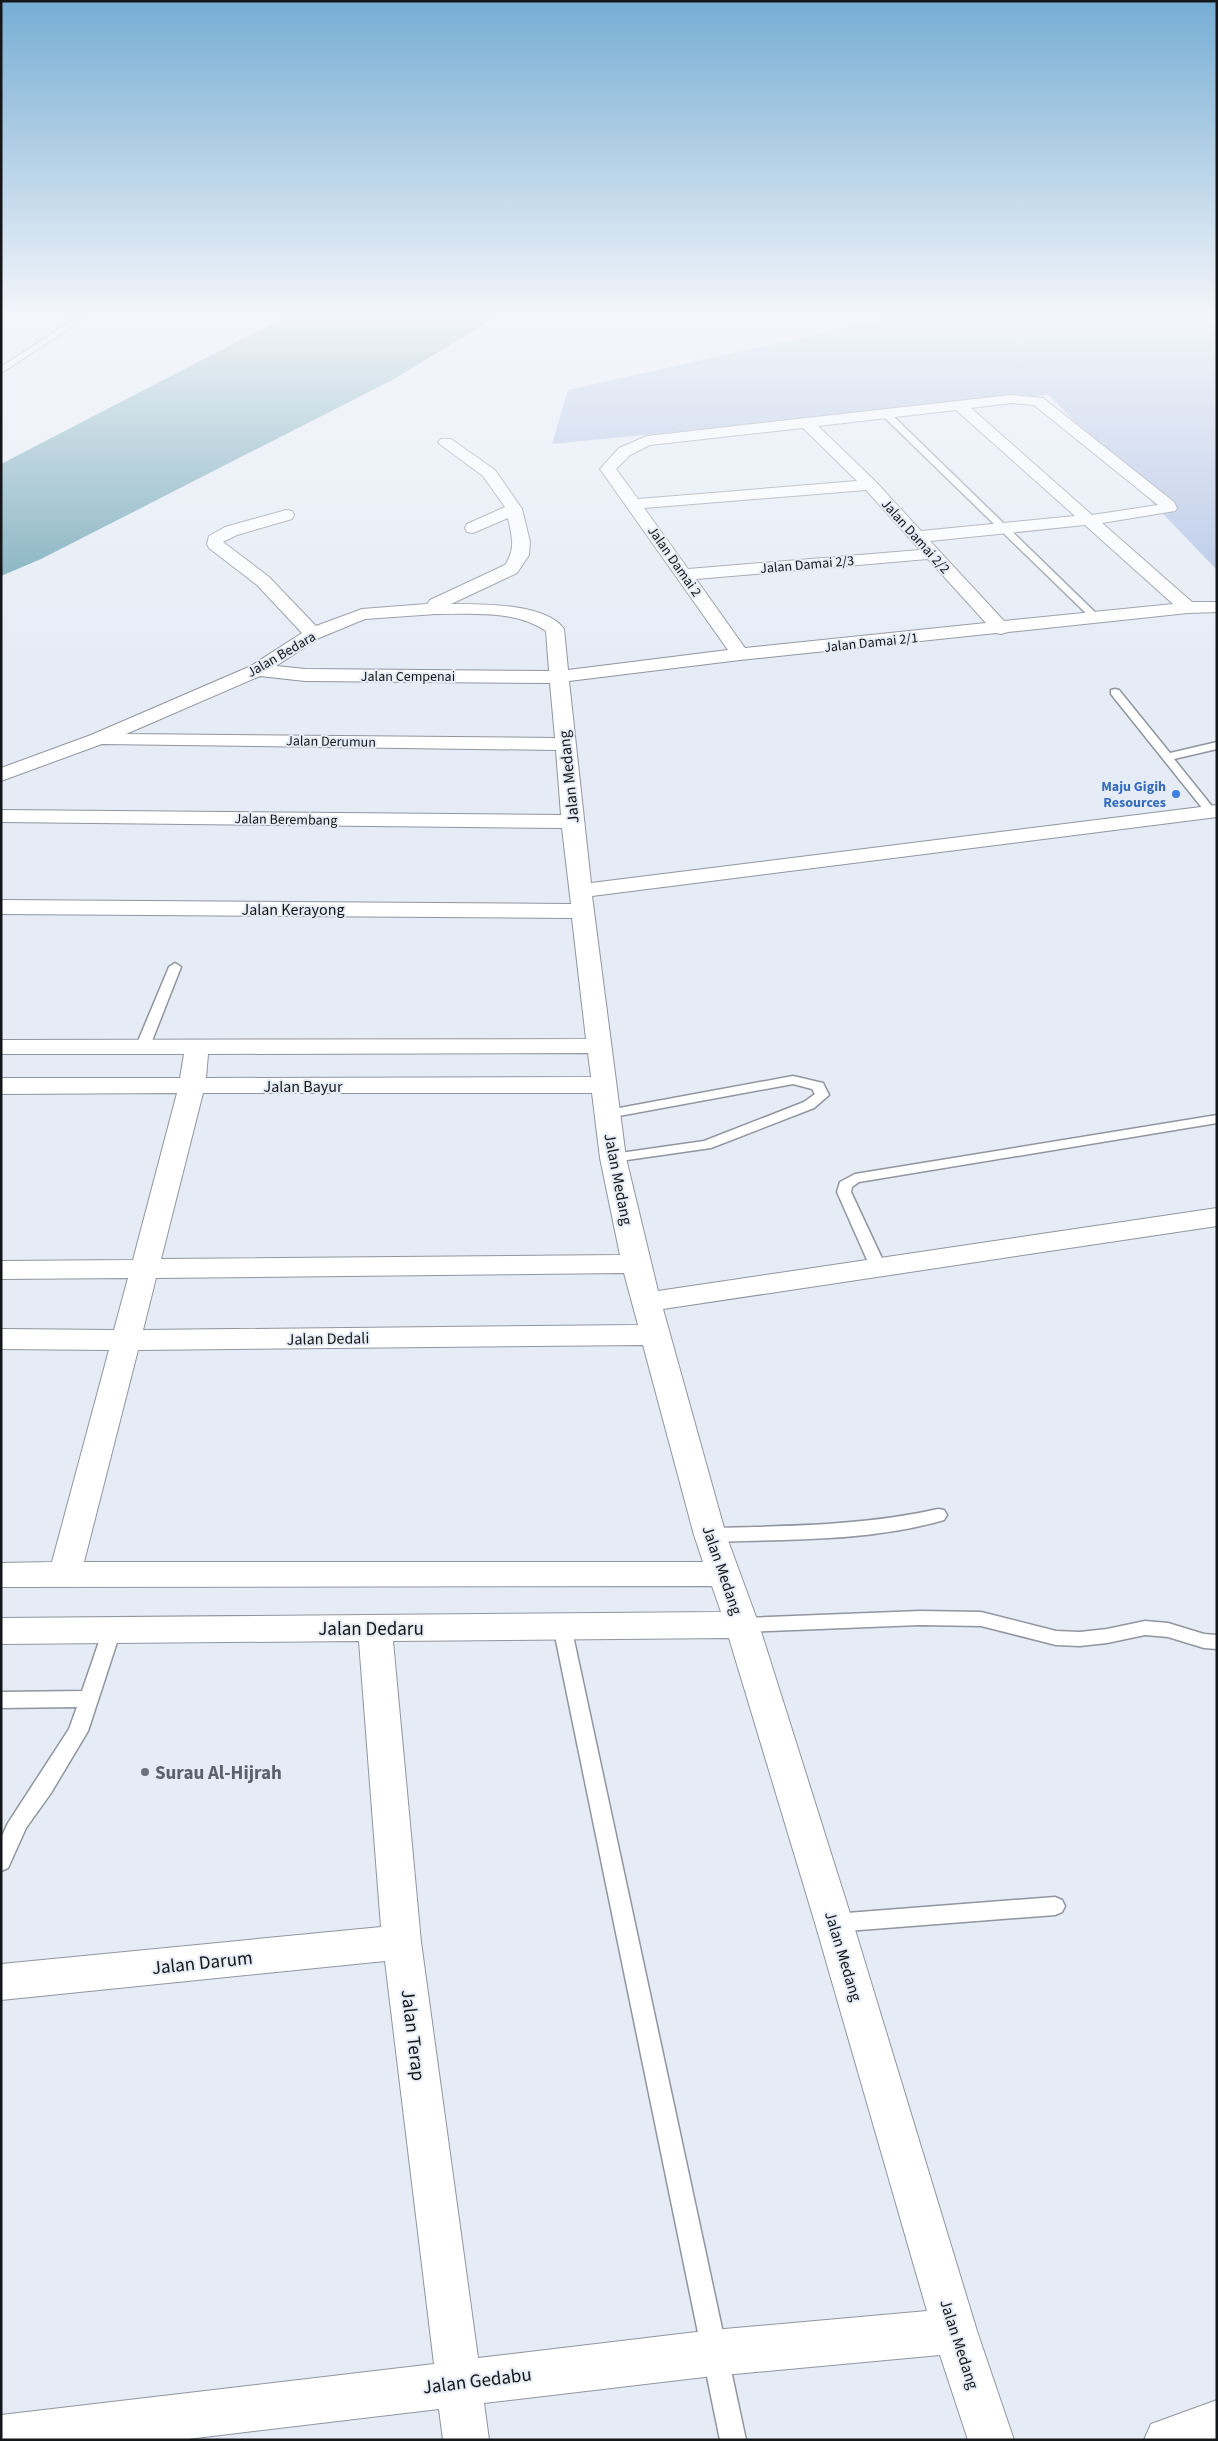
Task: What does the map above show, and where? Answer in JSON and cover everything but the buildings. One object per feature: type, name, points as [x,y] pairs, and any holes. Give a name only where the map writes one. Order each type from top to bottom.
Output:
[{"type":"street","name":"Jalan Damai 2","points":[[740,654],[608,468],[616,457],[628,449],[647,441],[743,431]]},
{"type":"street","name":"Jalan Damai 2/2","points":[[815,431],[870,485],[930,554],[1001,629]]},
{"type":"street","points":[[988,431],[1188,608]]},
{"type":"street","points":[[916,537],[1089,520],[1168,508],[1168,505],[1152,491],[1076,431]]},
{"type":"street","points":[[436,609],[436,604],[511,569],[520,555],[522,542],[514,509],[489,473],[446,442]]},
{"type":"street","points":[[635,504],[870,485]]},
{"type":"street","points":[[473,528],[514,509]]},
{"type":"street","points":[[286,515],[231,532],[215,540],[215,544],[263,581],[313,634]]},
{"type":"street","name":"Jalan Damai 2/3","points":[[684,575],[930,554]]},
{"type":"street","name":"Jalan Damai 2/1","points":[[559,677],[740,654],[1001,629],[1188,608],[1217,607]]},
{"type":"street","name":"Jalan Bedara","points":[[1,775],[98,739],[258,670],[313,634],[362,614],[436,609],[487,609],[539,618],[555,629],[559,677]]},
{"type":"street","name":"Jalan Cempenai","points":[[258,670],[305,676],[559,677]]},
{"type":"street","name":"Jalan Medang","points":[[559,677],[572,822],[613,1158],[636,1264],[710,1535],[742,1625],[834,1923],[954,2330],[991,2440]]},
{"type":"street","name":"Jalan Derumun","points":[[98,739],[564,744]]},
{"type":"street","name":"Jalan Kerayong","points":[[1,907],[583,900],[900,852],[1214,811]]},
{"type":"street","name":"Jalan Berembang","points":[[1,816],[572,822]]},
{"type":"street","points":[[1,1046],[600,1046]]},
{"type":"street","points":[[65,1574],[192,1086],[196,1046]]},
{"type":"street","name":"Jalan Bayur","points":[[1,1086],[192,1086],[606,1100]]},
{"type":"street","points":[[647,1302],[879,1269],[1217,1217]]},
{"type":"street","points":[[1,1270],[636,1264]]},
{"type":"street","name":"Jalan Dedali","points":[[1,1339],[125,1340],[655,1335]]},
{"type":"street","points":[[1,1574],[725,1574]]},
{"type":"street","name":"Jalan Dedaru","points":[[1,1631],[742,1625]]},
{"type":"street","name":"Jalan Terap","points":[[375,1628],[402,1942],[466,2440]]},
{"type":"street","name":"Jalan Darum","points":[[1,1982],[402,1942]]},
{"type":"street","name":"Jalan Gedabu","points":[[1,2438],[713,2353],[954,2330]]},
{"type":"street","points":[[1167,2440],[1217,2423]]},
{"type":"lane","points":[[904,431],[1097,619]]},
{"type":"lane","points":[[1115,692],[1167,757],[1214,811]]},
{"type":"lane","points":[[1167,757],[1196,752],[1217,745]]},
{"type":"lane","points":[[143,1046],[175,967]]},
{"type":"lane","points":[[606,1100],[793,1080],[818,1086],[822,1095],[809,1105],[706,1145],[613,1158]]},
{"type":"lane","points":[[879,1269],[844,1192],[845,1185],[855,1178],[1217,1119]]},
{"type":"lane","points":[[710,1535],[873,1528],[908,1523],[938,1515]]},
{"type":"lane","points":[[742,1625],[920,1618],[981,1619],[1056,1638],[1080,1639],[1145,1628],[1168,1630],[1204,1641],[1217,1642]]},
{"type":"lane","points":[[562,1626],[713,2353],[733,2440]]},
{"type":"lane","points":[[1,1862],[18,1823],[44,1787],[78,1731],[112,1630]]},
{"type":"lane","points":[[1,1700],[88,1699]]},
{"type":"lane","points":[[834,1923],[1055,1906]]},
{"type":"shaded area","points":[[65,431],[292,431],[41,559],[1,576],[1,464]]},
{"type":"shaded area","points":[[556,431],[685,431],[552,444]]},
{"type":"shaded area","points":[[1083,431],[1217,431],[1217,570]]},
{"type":"place","name":"Maju Gigih Resources","points":[[1176,794]]},
{"type":"place","name":"Surau Al-Hijrah","points":[[145,1772]]}]
